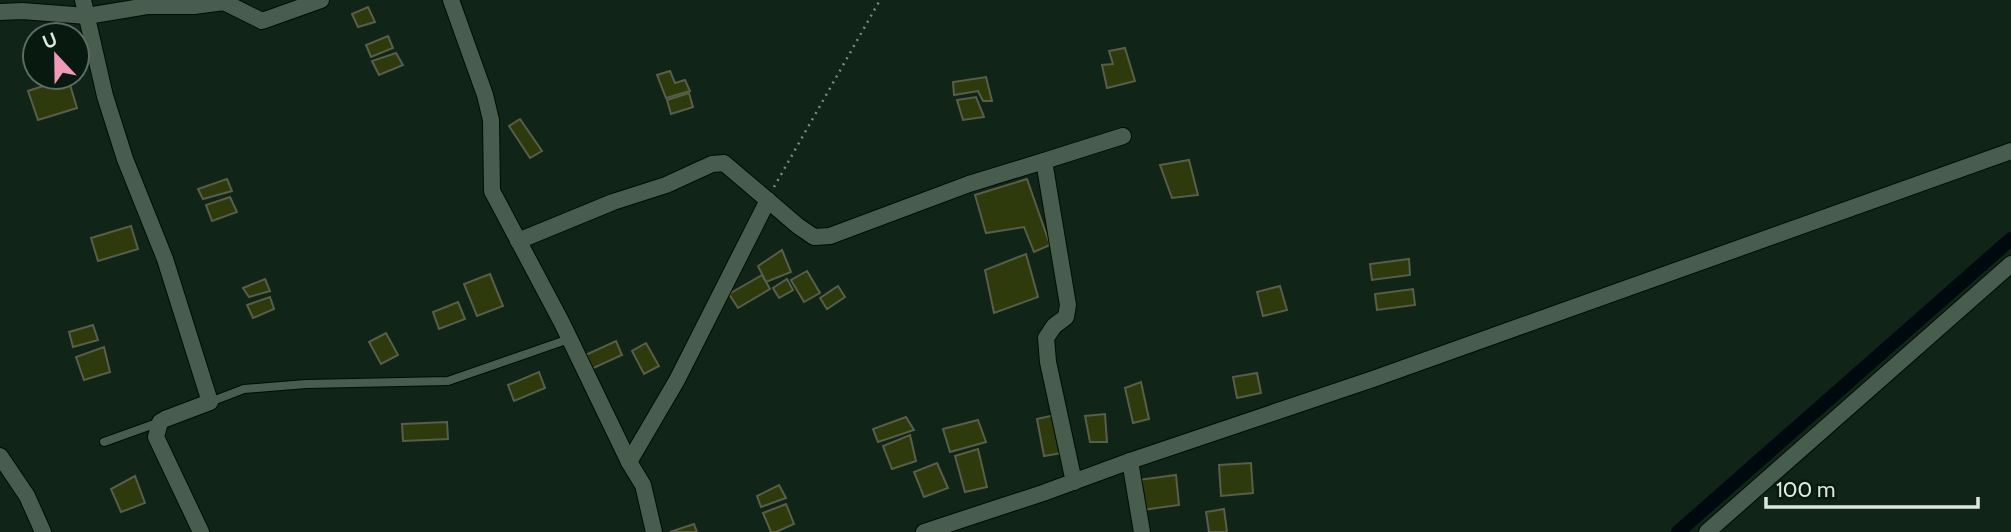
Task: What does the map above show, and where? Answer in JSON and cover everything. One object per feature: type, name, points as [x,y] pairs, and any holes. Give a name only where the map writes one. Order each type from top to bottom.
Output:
[{"type":"street","points":[[0,12],[194,6],[224,2],[262,21],[321,0]]},
{"type":"street","points":[[451,0],[485,95],[491,120],[492,191],[643,485],[654,532]]},
{"type":"street","points":[[85,8],[105,96],[121,147],[165,259],[210,402],[160,422],[156,437],[201,532]]},
{"type":"street","points":[[518,241],[613,202],[666,185],[712,164],[724,163],[798,226],[814,237],[830,236],[969,184],[1124,136]]},
{"type":"street","points":[[924,532],[957,526],[1130,461],[1373,379],[2011,151]]},
{"type":"street","points":[[1044,161],[1068,305],[1066,317],[1054,326],[1046,338],[1048,362],[1074,482]]},
{"type":"street","points":[[629,462],[677,380],[768,200]]},
{"type":"street","points":[[1707,532],[2011,264]]},
{"type":"street","points":[[0,456],[27,496],[43,532]]},
{"type":"street","points":[[1130,461],[1142,532]]},
{"type":"lane","points":[[210,402],[244,389],[306,384],[448,381],[569,339]]},
{"type":"lane","points":[[104,442],[160,422]]},
{"type":"path","points":[[768,200],[832,81],[880,0]]},
{"type":"building","points":[[368,7],[375,22],[358,27],[352,14]]},
{"type":"building","points":[[388,36],[393,48],[371,57],[366,45]]},
{"type":"building","points":[[1125,48],[1135,81],[1107,88],[1102,65],[1113,64],[1109,51]]},
{"type":"building","points":[[396,53],[403,65],[379,75],[372,61]]},
{"type":"building","points":[[670,71],[675,83],[685,80],[690,91],[666,98],[657,75]]},
{"type":"building","points":[[986,77],[992,101],[983,101],[978,91],[954,95],[953,82]]},
{"type":"building","points":[[28,91],[72,91],[77,108],[38,120]]},
{"type":"building","points":[[689,93],[693,107],[671,114],[667,100]]},
{"type":"building","points":[[976,97],[984,117],[963,120],[957,100]]},
{"type":"building","points":[[520,119],[542,151],[530,158],[509,126]]},
{"type":"building","points":[[1189,160],[1198,195],[1172,198],[1160,165]]},
{"type":"building","points":[[227,179],[232,191],[203,199],[198,189]]},
{"type":"building","points":[[1027,179],[1050,245],[1034,252],[1024,227],[986,233],[975,195]]},
{"type":"building","points":[[230,197],[237,212],[212,221],[206,205]]},
{"type":"building","points":[[131,226],[138,249],[98,261],[91,238]]},
{"type":"building","points":[[782,250],[791,272],[766,282],[758,266]]},
{"type":"building","points":[[1026,254],[1038,297],[994,313],[985,270]]},
{"type":"building","points":[[1409,259],[1410,275],[1372,280],[1370,264]]},
{"type":"building","points":[[807,271],[820,293],[804,302],[791,280]]},
{"type":"building","points":[[490,274],[503,306],[477,316],[464,284]]},
{"type":"building","points":[[762,275],[770,289],[738,308],[729,294]]},
{"type":"building","points":[[265,279],[270,291],[249,297],[243,288]]},
{"type":"building","points":[[787,279],[793,290],[779,298],[773,288]]},
{"type":"building","points":[[838,286],[845,297],[827,309],[820,298]]},
{"type":"building","points":[[1280,286],[1287,310],[1263,316],[1257,292]]},
{"type":"building","points":[[1413,289],[1415,305],[1377,310],[1375,294]]},
{"type":"building","points":[[270,297],[274,309],[253,318],[247,305]]},
{"type":"building","points":[[458,302],[465,319],[439,329],[433,312]]},
{"type":"building","points":[[93,325],[98,340],[73,347],[69,332]]},
{"type":"building","points":[[386,333],[398,355],[381,364],[369,342]]},
{"type":"building","points":[[616,341],[622,355],[587,371],[581,357]]},
{"type":"building","points":[[646,343],[659,366],[644,374],[632,351]]},
{"type":"building","points":[[104,347],[110,372],[84,380],[76,357]]},
{"type":"building","points":[[539,372],[545,388],[514,401],[508,385]]},
{"type":"building","points":[[1257,373],[1261,393],[1237,398],[1233,377]]},
{"type":"building","points":[[1141,382],[1149,419],[1133,423],[1125,388]]},
{"type":"building","points":[[1105,414],[1107,442],[1090,442],[1085,416]]},
{"type":"building","points":[[1055,415],[1062,453],[1044,456],[1037,419]]},
{"type":"building","points":[[906,417],[914,430],[878,442],[873,429]]},
{"type":"building","points":[[978,420],[986,442],[950,452],[943,429]]},
{"type":"building","points":[[447,422],[448,439],[403,441],[402,424]]},
{"type":"building","points":[[910,435],[916,461],[892,469],[883,446]]},
{"type":"building","points":[[978,449],[987,487],[965,492],[955,456]]},
{"type":"building","points":[[937,463],[948,488],[924,497],[914,472]]},
{"type":"building","points":[[1251,463],[1253,493],[1221,496],[1219,465]]},
{"type":"building","points":[[1176,475],[1179,505],[1142,510],[1138,480]]},
{"type":"building","points":[[135,476],[145,503],[121,512],[111,489]]},
{"type":"building","points":[[779,485],[786,498],[761,507],[757,496]]},
{"type":"building","points":[[786,504],[794,524],[771,532],[763,513]]},
{"type":"building","points":[[1224,509],[1227,532],[1209,532],[1206,512]]},
{"type":"building","points":[[694,524],[697,532],[670,532]]},
{"type":"waterway","points":[[1678,532],[2011,239]]}]
